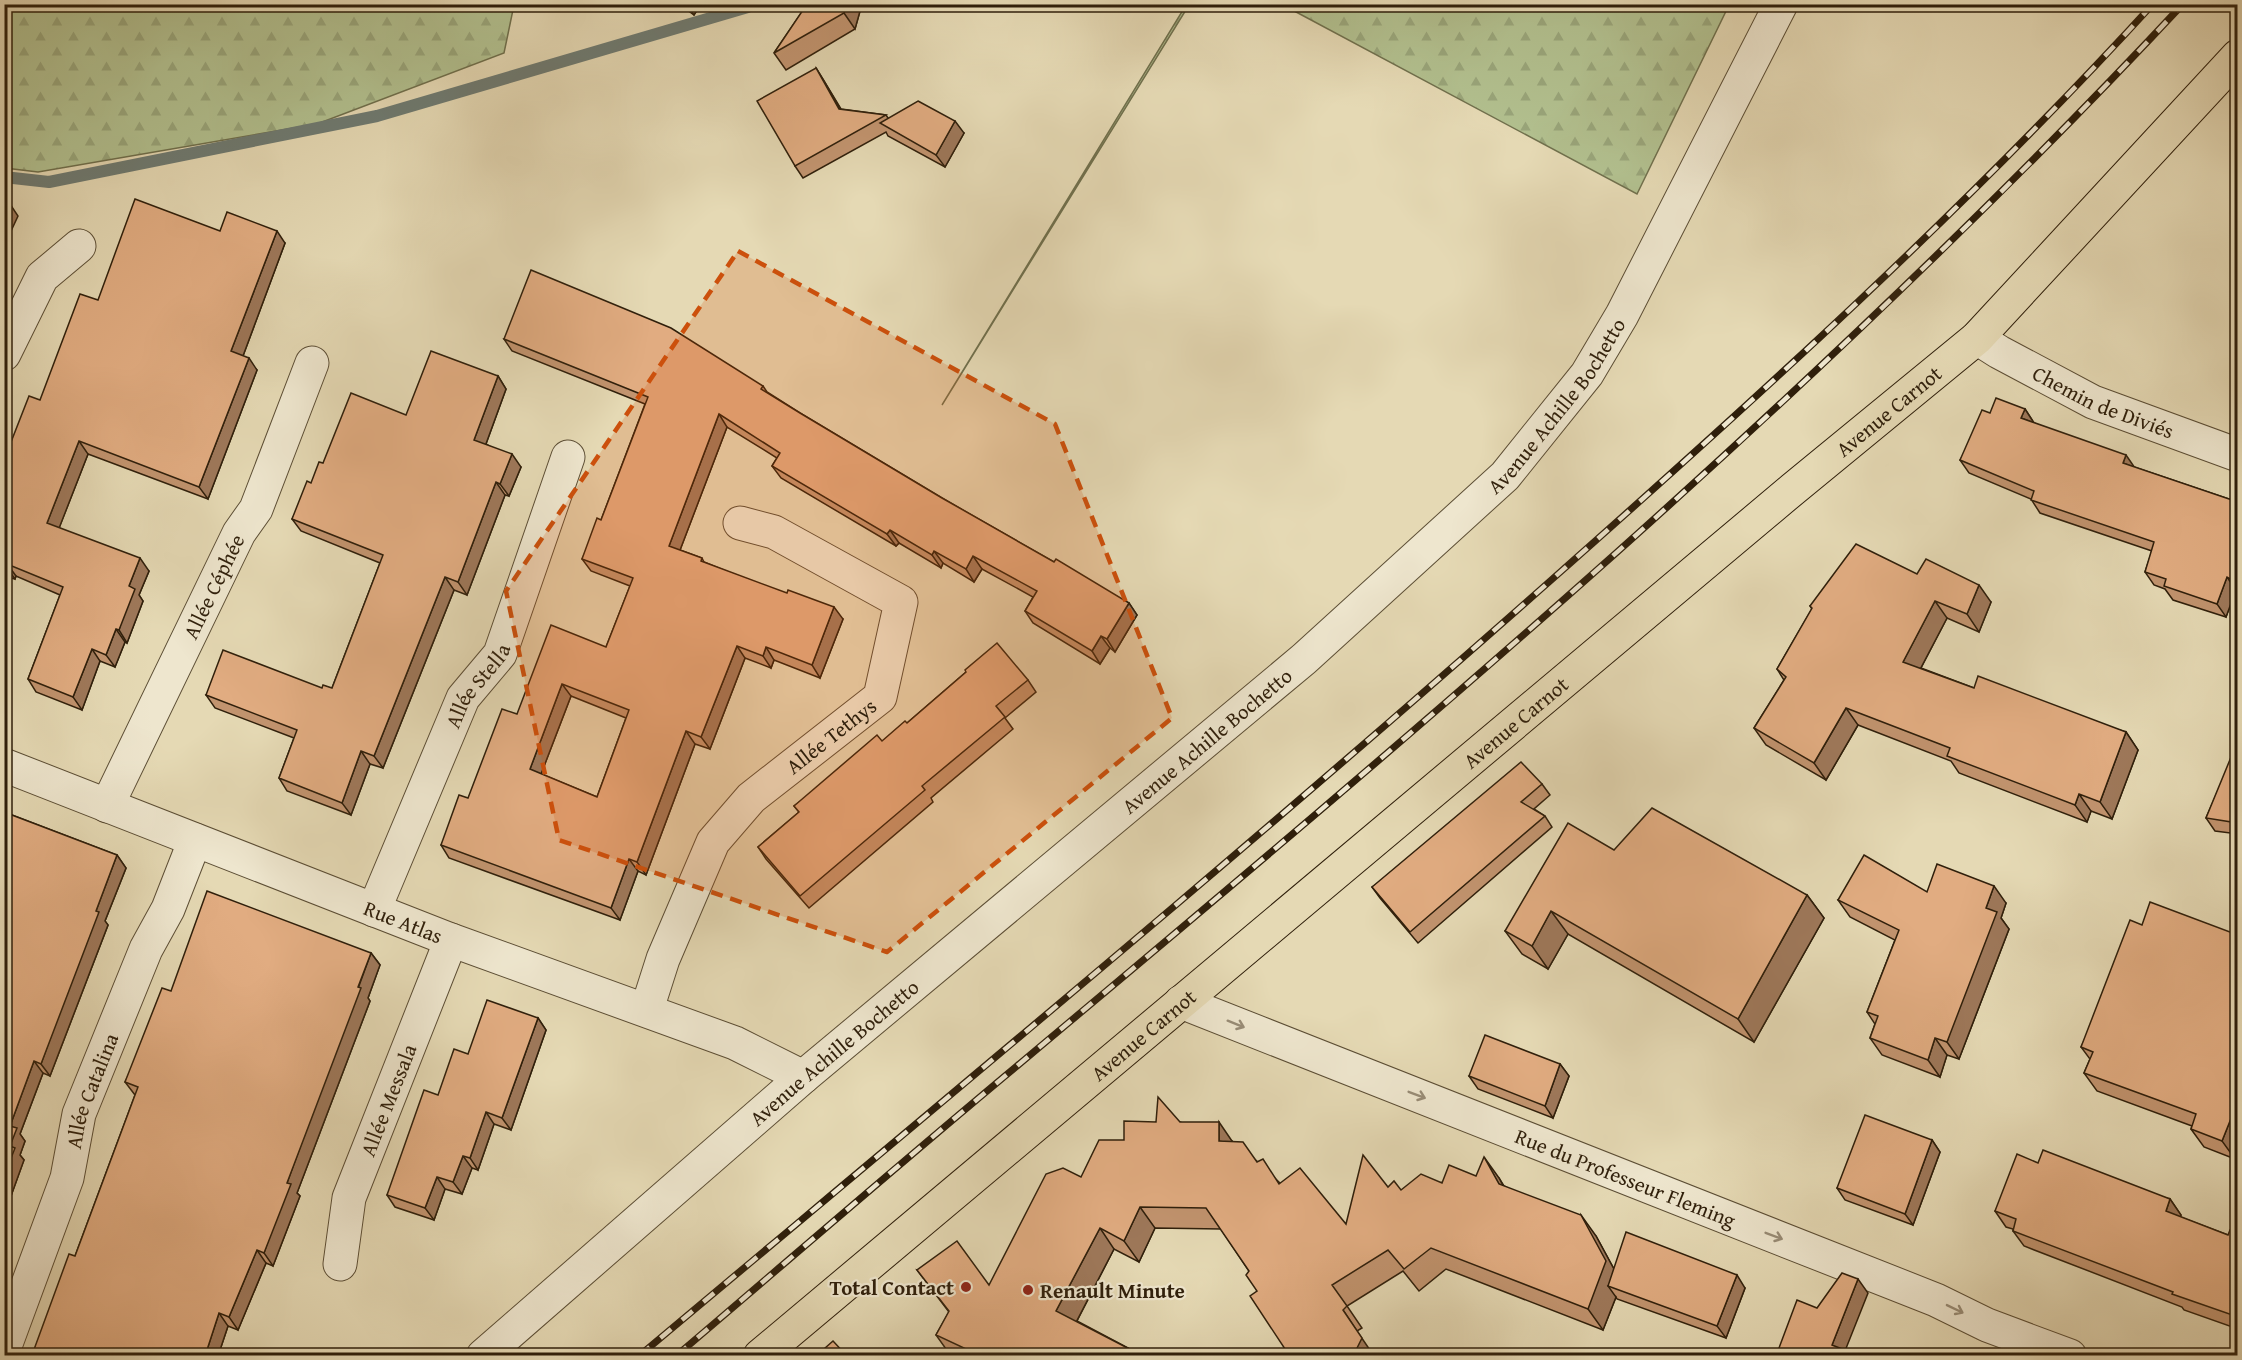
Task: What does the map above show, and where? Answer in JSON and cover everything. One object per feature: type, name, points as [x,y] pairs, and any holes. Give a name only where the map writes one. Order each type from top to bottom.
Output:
[{"type":"main road","name":"Avenue Carnot","points":[[760,1356],[1784,496],[1977,338],[2238,56]]},
{"type":"street","name":"Avenue Achille Bochetto","points":[[483,1356],[803,1077],[1296,666],[1505,476],[1587,374],[1622,315],[1781,4]]},
{"type":"street","points":[[4,354],[42,277],[79,246]]},
{"type":"street","name":"Chemin de Diviés","points":[[1977,338],[2093,402],[2238,454]]},
{"type":"street","name":"Allée Céphée","points":[[107,806],[239,533],[256,509],[312,363]]},
{"type":"street","name":"Allée Stella","points":[[374,910],[463,698],[500,654],[568,457]]},
{"type":"street","name":"Allée Tethys","points":[[647,1010],[663,959],[713,842],[751,798],[880,697],[901,602],[774,532],[740,523]]},
{"type":"street","name":"Rue Atlas","points":[[4,765],[451,940],[735,1043],[803,1077]]},
{"type":"street","name":"Allée Catalina","points":[[4,1349],[67,1179],[79,1114],[146,949],[168,909],[195,840]]},
{"type":"street","name":"Allée Messala","points":[[340,1264],[350,1198],[451,940]]},
{"type":"street","name":"Rue du Professeur Fleming","points":[[1181,1002],[1936,1300],[1987,1325],[2070,1356]]},
{"type":"highlighted area","points":[[738,251],[1055,424],[1172,718],[887,952],[559,840],[506,591]]},
{"type":"green space","points":[[5,4],[514,5],[504,53],[317,124],[38,172],[5,168]]},
{"type":"green space","points":[[1186,5],[1189,5],[942,405]]},
{"type":"green space","points":[[1283,5],[1729,5],[1637,194]]},
{"type":"building","points":[[807,4],[846,4],[844,13],[774,53]]},
{"type":"building","points":[[816,68],[839,109],[886,115],[795,166],[757,101]]},
{"type":"building","points":[[918,101],[955,121],[936,155],[880,123]]},
{"type":"building","points":[[135,199],[220,231],[227,212],[277,231],[231,351],[249,358],[199,487],[79,441],[47,523],[140,558],[129,586],[135,589],[119,630],[116,629],[106,655],[92,649],[73,697],[28,679],[63,587],[7,564],[6,567],[4,566],[4,460],[29,396],[40,400],[80,294],[98,300]]},
{"type":"building","points":[[4,203],[10,204],[4,215]]},
{"type":"building","points":[[531,270],[671,328],[763,386],[761,389],[800,413],[942,498],[1054,562],[1056,559],[1129,603],[1107,639],[1101,636],[1092,651],[1025,611],[1037,591],[973,556],[966,569],[934,551],[932,555],[890,530],[887,534],[772,466],[780,453],[719,414],[669,546],[702,558],[701,561],[787,593],[788,590],[834,607],[812,665],[766,647],[763,656],[737,646],[701,737],[686,731],[637,862],[629,859],[611,908],[441,845],[459,795],[468,798],[502,709],[517,714],[551,625],[606,647],[633,578],[582,559],[597,518],[601,520],[648,397],[504,339]],"holes":[[[562,684],[629,710],[597,797],[530,769]]]},
{"type":"building","points":[[431,351],[498,376],[474,440],[512,454],[500,484],[496,482],[458,582],[445,577],[374,756],[361,751],[342,803],[279,778],[297,730],[206,695],[223,650],[322,688],[323,685],[332,688],[383,555],[292,519],[307,481],[311,483],[319,462],[323,463],[351,393],[406,415]]},
{"type":"building","points":[[1996,398],[2025,409],[2021,418],[2126,455],[2123,463],[2238,502],[2238,565],[2232,580],[2227,577],[2217,604],[2164,586],[2166,579],[2145,572],[2154,542],[2031,500],[2034,491],[1960,460],[1982,410],[1990,413]]},
{"type":"building","points":[[1856,544],[1917,574],[1926,559],[1979,585],[1967,614],[1935,601],[1903,662],[1974,688],[1978,676],[2126,732],[2100,802],[2079,794],[2075,805],[1947,756],[1950,748],[1846,708],[1814,763],[1754,728],[1786,677],[1777,669],[1812,608],[1810,606]]},
{"type":"building","points":[[997,643],[1028,680],[996,706],[1005,717],[922,786],[925,790],[800,896],[758,847],[799,812],[794,806],[877,735],[882,741],[905,721],[907,723]]},
{"type":"building","points":[[2236,745],[2238,745],[2238,823],[2206,818]]},
{"type":"building","points":[[1521,762],[1542,784],[1521,802],[1545,816],[1410,932],[1372,887]]},
{"type":"building","points":[[1652,808],[1807,895],[1738,1019],[1551,911],[1532,946],[1505,931],[1568,823],[1614,850]]},
{"type":"building","points":[[4,812],[117,855],[96,911],[99,912],[41,1064],[34,1061],[10,1126],[17,1128],[10,1146],[15,1148],[4,1176]]},
{"type":"building","points":[[1864,855],[1927,892],[1937,864],[1994,886],[1986,908],[1997,912],[1947,1042],[1935,1038],[1928,1060],[1870,1038],[1878,1016],[1867,1012],[1899,930],[1838,900]]},
{"type":"building","points":[[207,891],[371,953],[358,987],[361,988],[287,1183],[291,1184],[264,1253],[257,1250],[229,1317],[219,1313],[205,1356],[32,1355],[69,1254],[75,1256],[138,1087],[125,1082],[162,988],[171,991]]},
{"type":"building","points":[[2150,902],[2238,935],[2238,1101],[2222,1141],[2191,1129],[2196,1114],[2084,1073],[2093,1052],[2081,1047],[2130,920],[2142,925]]},
{"type":"building","points":[[487,1000],[538,1018],[502,1118],[486,1112],[470,1158],[463,1156],[453,1182],[437,1177],[425,1208],[387,1195],[424,1090],[438,1095],[454,1049],[468,1054]]},
{"type":"building","points":[[1485,1035],[1560,1064],[1545,1106],[1469,1076]]},
{"type":"building","points":[[1158,1097],[1180,1122],[1219,1122],[1219,1141],[1243,1142],[1257,1162],[1263,1159],[1279,1184],[1300,1168],[1346,1224],[1363,1155],[1388,1187],[1394,1181],[1401,1190],[1421,1174],[1442,1183],[1449,1165],[1476,1176],[1484,1157],[1499,1184],[1581,1215],[1606,1261],[1588,1309],[1431,1248],[1404,1269],[1388,1250],[1332,1285],[1347,1306],[1343,1310],[1362,1338],[1353,1356],[1288,1356],[1250,1296],[1257,1291],[1246,1275],[1249,1271],[1206,1208],[1140,1207],[1124,1241],[1100,1228],[1056,1311],[1143,1356],[981,1356],[936,1335],[949,1311],[917,1270],[957,1241],[989,1285],[1046,1174],[1063,1168],[1081,1177],[1099,1140],[1124,1140],[1124,1121],[1156,1122]]},
{"type":"building","points":[[1865,1115],[1932,1140],[1905,1214],[1837,1188]]},
{"type":"building","points":[[2043,1150],[2170,1199],[2166,1211],[2228,1235],[2230,1230],[2238,1233],[2238,1317],[2172,1294],[2173,1292],[2013,1231],[2016,1219],[1995,1211],[2017,1154],[2038,1163]]},
{"type":"building","points":[[1626,1232],[1737,1275],[1717,1326],[1608,1286]]},
{"type":"building","points":[[1842,1273],[1858,1279],[1832,1345],[1860,1356],[1776,1356],[1797,1300],[1817,1308]]},
{"type":"building","points":[[833,1341],[847,1356],[816,1356]]},
{"type":"waterway","points":[[4,177],[49,182],[377,116],[748,7],[749,4]]},
{"type":"railway","points":[[639,1356],[1211,875],[1437,681],[1627,513],[1782,373],[1934,229],[2009,155],[2153,4]]},
{"type":"railway","points":[[676,1356],[1319,812],[1616,553],[1763,420],[1906,285],[2046,146],[2183,4]]},
{"type":"place","name":"Total Contact","points":[[966,1287]]},
{"type":"place","name":"Renault Minute","points":[[1028,1290]]}]
